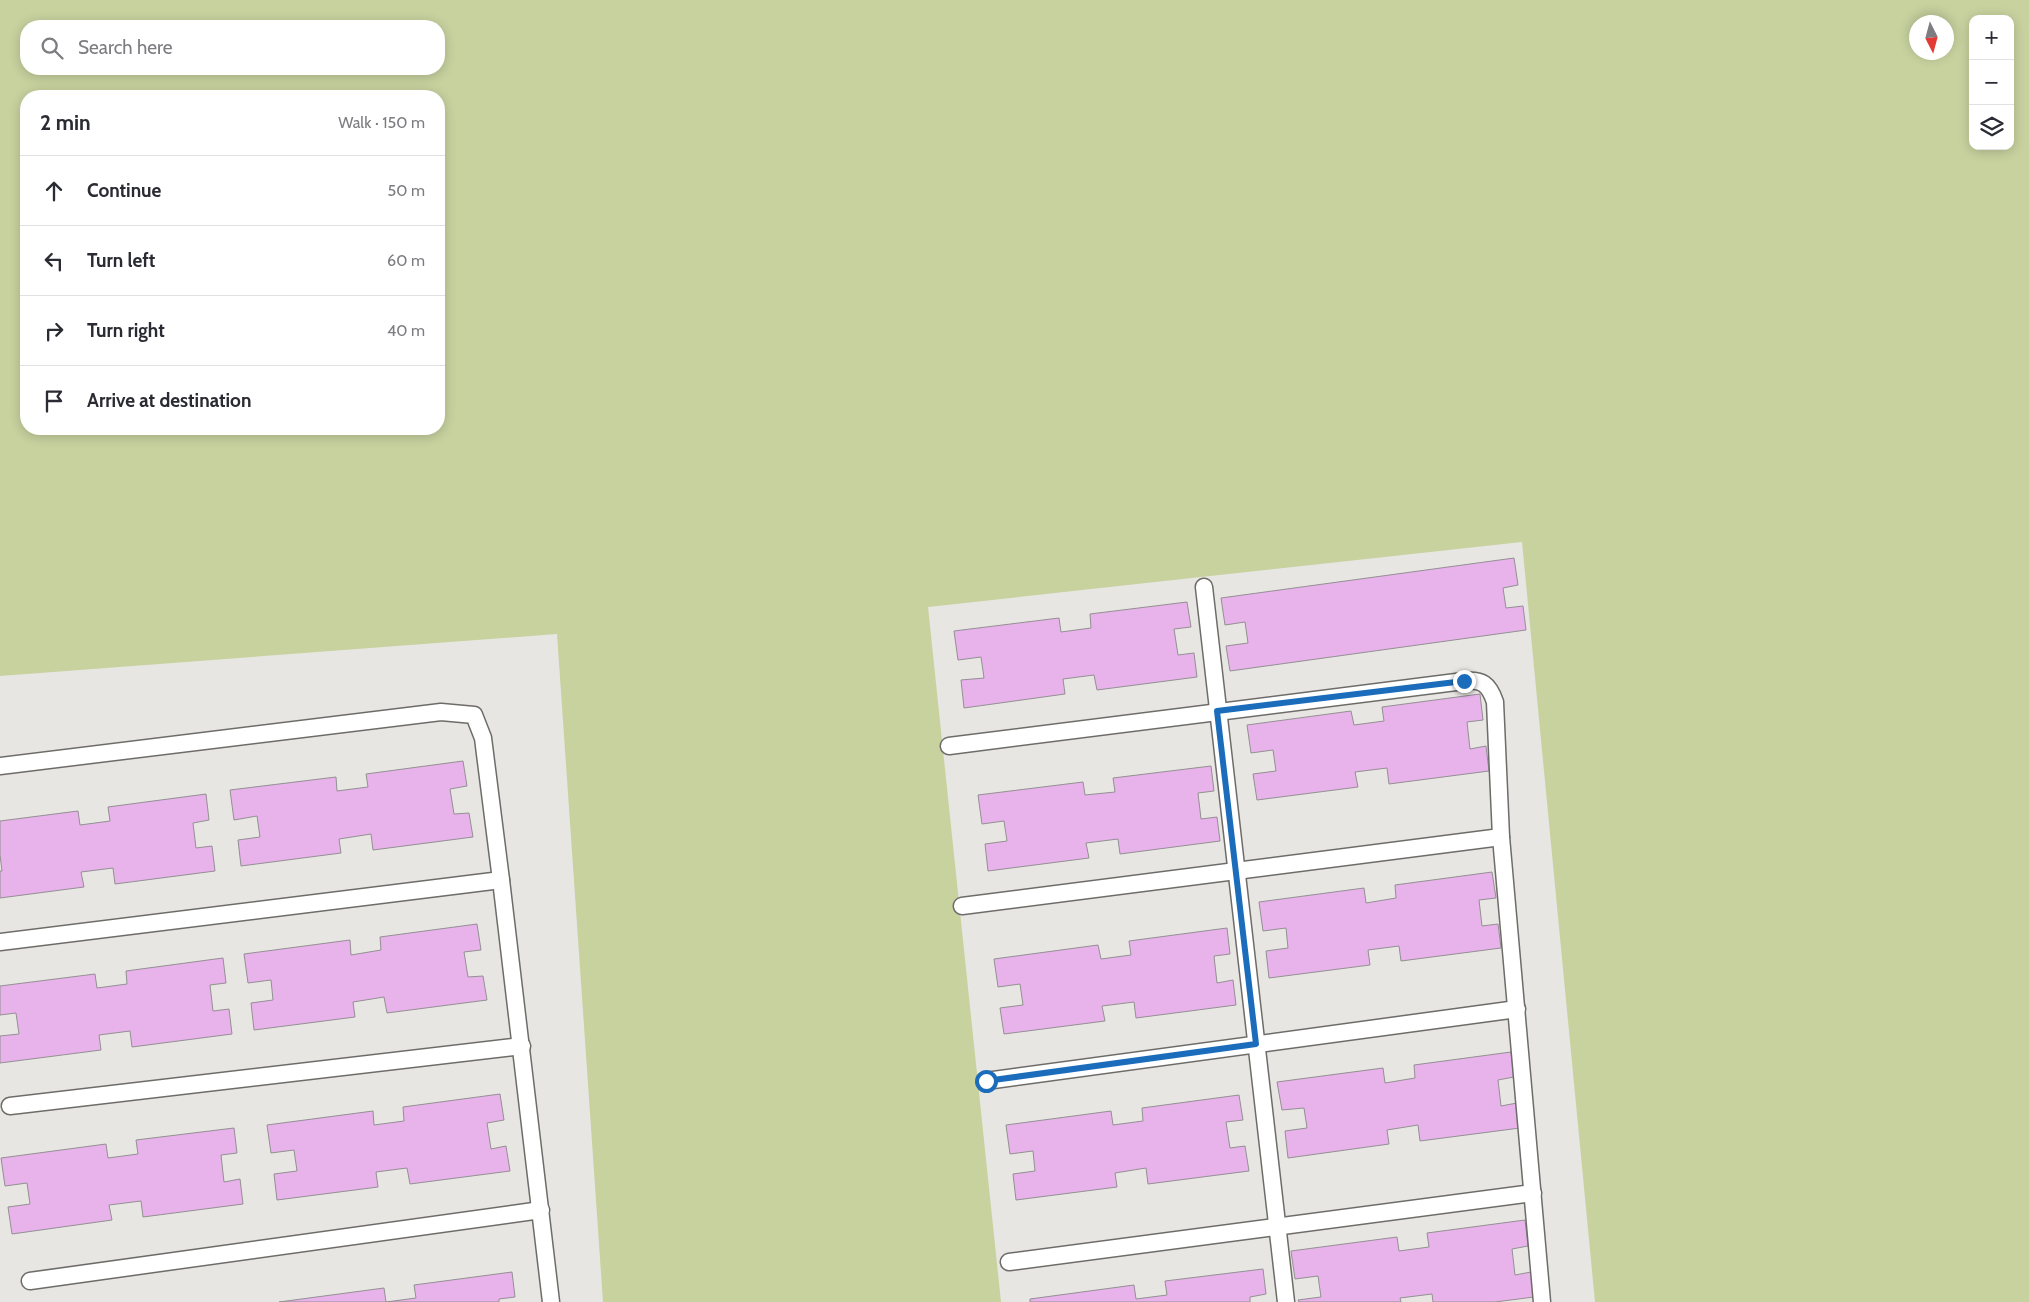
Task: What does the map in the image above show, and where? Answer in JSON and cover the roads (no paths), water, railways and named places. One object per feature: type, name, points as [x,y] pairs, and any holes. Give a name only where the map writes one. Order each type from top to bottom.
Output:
[{"type":"lane","points":[[1204,587],[1286,1302]]},
{"type":"lane","points":[[949,746],[1217,711],[1469,681],[1484,682],[1492,691],[1495,702],[1501,837],[1542,1302]]},
{"type":"lane","points":[[0,766],[441,712],[474,715],[483,738],[502,880],[551,1302]]},
{"type":"lane","points":[[962,906],[1501,837]]},
{"type":"lane","points":[[0,942],[502,880]]},
{"type":"lane","points":[[986,1081],[1517,1009]]},
{"type":"lane","points":[[10,1106],[522,1046]]},
{"type":"lane","points":[[1009,1262],[1533,1193]]},
{"type":"lane","points":[[30,1281],[541,1210]]}]
